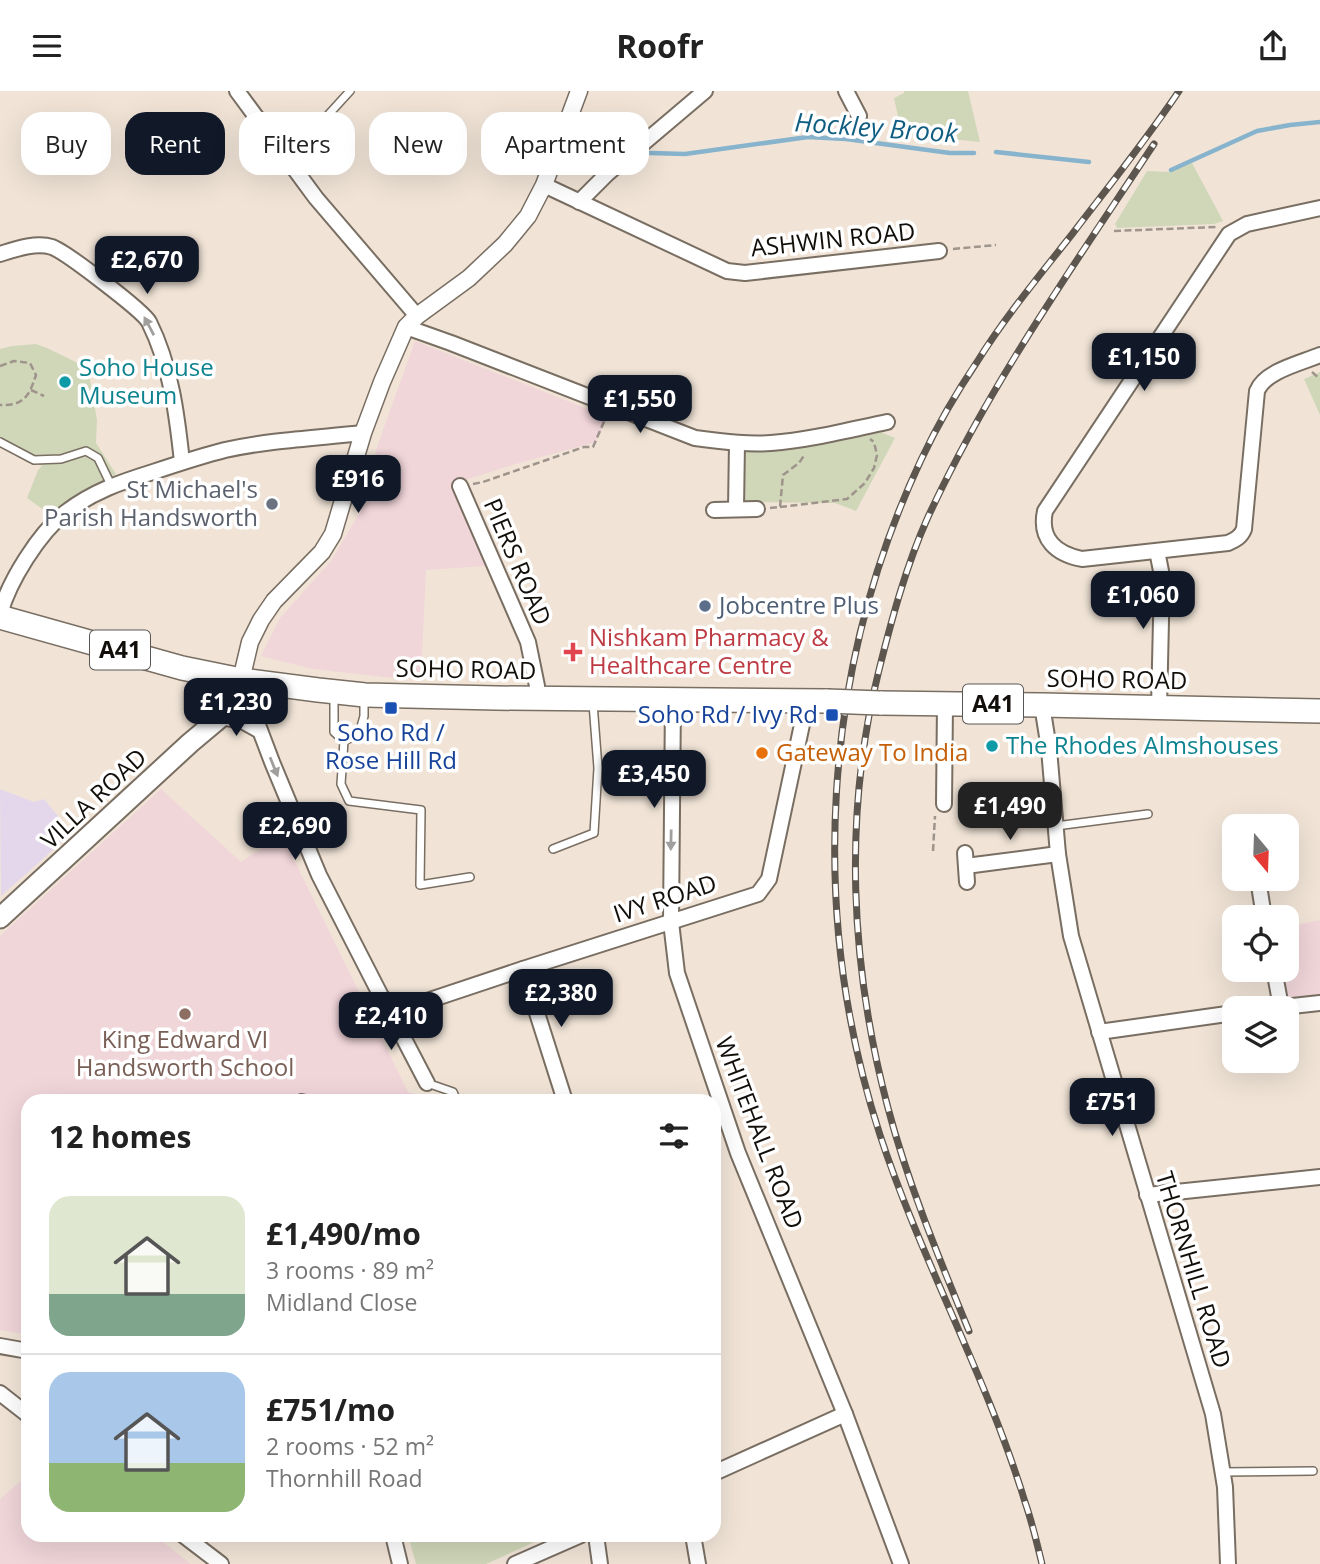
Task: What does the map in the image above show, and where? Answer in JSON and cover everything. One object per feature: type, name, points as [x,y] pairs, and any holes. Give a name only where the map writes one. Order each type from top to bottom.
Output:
[{"type":"highway","name":"A41","points":[[0,615],[182,668],[241,680]]},
{"type":"highway","name":"SOHO ROAD","points":[[241,680],[365,695],[673,698],[1320,711]]},
{"type":"main road","name":"VILLA ROAD","points":[[2,914],[221,717],[241,680]]},
{"type":"street","points":[[237,91],[252,112]]},
{"type":"street","points":[[427,1083],[403,1037],[395,1007],[381,996],[319,875],[241,680],[250,642],[261,620],[274,601],[322,552],[333,534],[363,433],[382,382],[411,321],[469,278],[505,244],[528,216],[544,185],[579,91]]},
{"type":"street","points":[[544,185],[579,202],[607,174],[705,91]]},
{"type":"street","points":[[846,91],[859,116]]},
{"type":"street","points":[[299,175],[411,321],[451,343],[695,438],[737,443],[769,443],[887,422]]},
{"type":"street","name":"ASHWIN ROAD","points":[[579,202],[727,271],[745,274],[939,251]]},
{"type":"street","points":[[1320,208],[1247,224],[1229,234],[1045,510],[1044,529],[1050,542],[1069,556],[1082,559],[1228,543],[1242,535],[1260,383],[1273,374],[1320,355]]},
{"type":"street","points":[[0,254],[36,245],[52,247],[73,259],[148,320],[176,406],[182,463]]},
{"type":"street","points":[[0,615],[5,597],[28,557],[45,535],[65,513],[111,485],[226,450],[363,433]]},
{"type":"street","points":[[736,509],[737,443]]},
{"type":"street","name":"PIERS ROAD","points":[[460,486],[528,642],[537,698]]},
{"type":"street","points":[[714,510],[757,509]]},
{"type":"street","points":[[1157,551],[1162,576],[1159,708]]},
{"type":"street","name":"WHITEHALL ROAD","points":[[673,698],[671,922],[677,974],[718,1094]]},
{"type":"street","name":"IVY ROAD","points":[[395,1007],[418,1004],[758,894],[769,879],[817,701]]},
{"type":"street","points":[[944,804],[945,704]]},
{"type":"street","name":"THORNHILL ROAD","points":[[1042,705],[1049,749],[1058,854],[1071,936],[1213,1414],[1225,1487],[1228,1564]]},
{"type":"street","points":[[221,717],[242,721],[260,731]]},
{"type":"street","points":[[967,881],[965,859],[1058,854]]},
{"type":"street","points":[[523,969],[563,1094]]},
{"type":"street","points":[[1299,1005],[1320,1003]]},
{"type":"street","points":[[1099,1032],[1222,1015]]},
{"type":"street","name":"WHITEHALL ROAD","points":[[721,1103],[738,1153],[845,1414],[901,1564]]},
{"type":"street","points":[[1147,1195],[1320,1177]]},
{"type":"street","points":[[0,1346],[21,1350]]},
{"type":"street","points":[[4,1402],[21,1411]]},
{"type":"street","points":[[721,1470],[845,1414]]},
{"type":"street","points":[[192,1542],[221,1564]]},
{"type":"street","points":[[395,1542],[400,1564]]},
{"type":"street","points":[[515,1564],[565,1542]]},
{"type":"street","points":[[597,1542],[600,1564]]},
{"type":"street","points":[[694,1542],[698,1564]]},
{"type":"lane","points":[[331,112],[350,91]]},
{"type":"lane","points":[[0,442],[34,460],[61,459],[86,451],[98,458],[111,485]]},
{"type":"lane","points":[[334,692],[334,732],[344,741]]},
{"type":"lane","points":[[344,741],[359,734],[364,716],[365,695]]},
{"type":"lane","points":[[552,849],[594,833],[598,768],[592,698]]},
{"type":"lane","points":[[344,741],[341,784],[349,801],[421,810],[420,885],[470,877]]},
{"type":"lane","points":[[1056,826],[1148,814]]},
{"type":"lane","points":[[427,1083],[454,1094]]},
{"type":"lane","points":[[1222,1472],[1313,1471]]},
{"type":"path","points":[[1114,232],[1247,224]]},
{"type":"path","points":[[939,251],[996,245]]},
{"type":"path","points":[[0,366],[14,361],[30,363],[36,376],[23,401],[0,405]]},
{"type":"path","points":[[31,390],[44,395]]},
{"type":"path","points":[[460,486],[483,482],[584,447],[593,447],[611,405]]},
{"type":"path","points":[[757,509],[848,499],[866,482],[874,468],[877,455],[874,442],[867,437]]},
{"type":"path","points":[[780,507],[783,475],[799,463],[808,450],[805,438]]},
{"type":"path","points":[[933,851],[935,808],[944,804]]},
{"type":"shaded area","points":[[415,341],[608,417],[596,442],[452,484],[485,566],[426,570],[421,679],[313,669],[261,656],[280,618],[331,561],[360,512],[378,444]]},
{"type":"shaded area","points":[[0,789],[34,802],[44,799],[72,833],[1,896]]},
{"type":"shaded area","name":"King Edward VI Handsworth School","points":[[161,789],[241,862],[282,835],[408,1092],[415,1094],[21,1094],[21,1334],[0,1330],[0,936]]},
{"type":"shaded area","points":[[1320,920],[1320,995],[1288,996],[1286,982],[1299,982],[1299,924]]},
{"type":"shaded area","points":[[21,1481],[21,1542],[163,1542],[191,1564],[0,1564],[0,1499]]},
{"type":"green space","points":[[904,91],[968,91],[980,142],[902,134],[894,98]]},
{"type":"green space","points":[[1192,163],[1223,221],[1214,224],[1117,228],[1115,224],[1147,171],[1170,172]]},
{"type":"green space","points":[[36,344],[88,368],[97,420],[96,443],[116,474],[48,513],[27,498],[42,466],[0,447],[0,349]]},
{"type":"green space","points":[[1320,372],[1320,415],[1304,379]]},
{"type":"green space","points":[[876,430],[895,438],[856,511],[835,503],[745,502],[745,451]]},
{"type":"green space","points":[[410,1542],[535,1542],[486,1564],[416,1564]]},
{"type":"waterway","name":"Hockley Brook","points":[[1171,170],[1257,131],[1320,122]]},
{"type":"waterway","name":"Hockley Brook","points":[[650,153],[685,154],[808,137],[846,139],[950,153],[974,153]]},
{"type":"waterway","name":"Hockley Brook","points":[[996,152],[1089,162]]},
{"type":"railway","points":[[1042,1564],[1010,1455],[896,1182],[857,1051],[842,966],[835,880],[836,793],[846,708],[863,623],[888,540],[927,447],[954,398],[999,329],[1179,91]]},
{"type":"railway","points":[[969,1331],[905,1165],[875,1054],[859,945],[856,889],[856,834],[867,724],[906,573],[928,517],[952,468],[1034,326],[1154,144]]},
{"type":"place","name":"Soho House Museum","points":[[65,382]]},
{"type":"place","name":"St Michael's Parish Handsworth","points":[[272,504]]},
{"type":"place","name":"Jobcentre Plus","points":[[705,606]]},
{"type":"place","name":"Nishkam Pharmacy & Healthcare Centre","points":[[573,652]]},
{"type":"place","name":"Soho Rd / Rose Hill Rd","points":[[391,708]]},
{"type":"place","name":"Soho Rd / Ivy Rd","points":[[832,715]]},
{"type":"place","name":"The Rhodes Almshouses","points":[[992,746]]},
{"type":"place","name":"Gateway To India","points":[[762,753]]},
{"type":"place","name":"King Edward VI Handsworth School","points":[[185,1014]]}]
